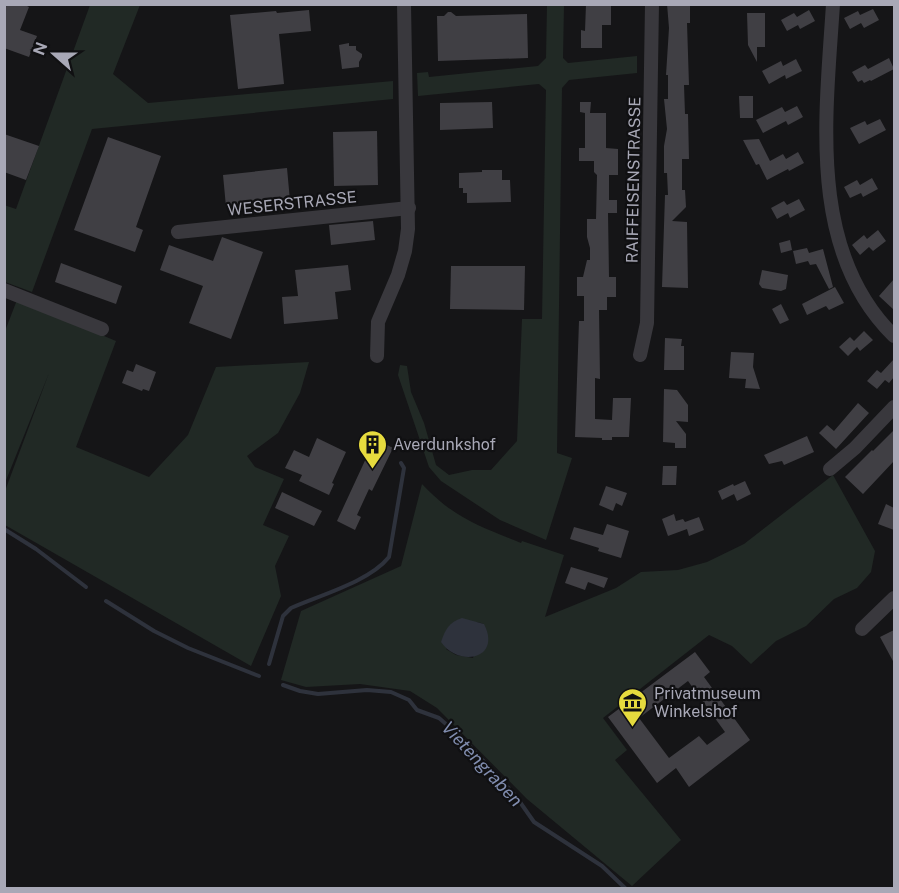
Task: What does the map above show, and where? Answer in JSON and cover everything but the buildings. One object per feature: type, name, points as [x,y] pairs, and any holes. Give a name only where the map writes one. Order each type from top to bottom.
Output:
[{"type":"street","points":[[377,356],[378,322],[405,251],[409,208],[404,4]]},
{"type":"street","name":"RAIFFEISENSTRASSE","points":[[640,355],[647,323],[652,4]]},
{"type":"street","points":[[833,4],[827,89],[827,156],[830,199],[836,229],[849,269],[862,295],[880,322],[894,336]]},
{"type":"street","name":"WESERSTRASSE","points":[[178,232],[409,208]]},
{"type":"street","points":[[4,290],[102,328]]},
{"type":"street","points":[[830,469],[855,448],[894,407]]},
{"type":"street","points":[[862,629],[894,598]]},
{"type":"shaded area","points":[[90,5],[140,5],[113,74],[148,103],[393,81],[393,99],[92,129],[32,292],[5,282],[4,205],[16,209]]},
{"type":"shaded area","points":[[547,5],[564,5],[563,58],[568,63],[637,56],[637,73],[569,80],[562,88],[557,453],[572,458],[546,540],[500,520],[441,481],[429,467],[398,375],[400,365],[407,366],[411,392],[424,423],[436,465],[449,475],[472,470],[491,470],[517,441],[522,319],[542,319],[546,90],[539,84],[418,96],[417,73],[428,72],[429,77],[538,66],[546,58]]},
{"type":"shaded area","points":[[17,300],[116,341],[76,447],[149,477],[188,435],[216,367],[309,362],[300,393],[278,433],[247,456],[255,467],[284,479],[263,525],[289,536],[275,566],[281,596],[251,666],[5,525],[5,491],[49,373],[5,483],[5,331]]},
{"type":"shaded area","points":[[833,475],[875,551],[871,572],[857,588],[834,599],[806,626],[776,641],[751,664],[732,646],[709,635],[603,718],[627,750],[615,760],[681,840],[632,886],[527,799],[437,708],[410,691],[360,684],[306,687],[281,680],[301,611],[401,566],[422,484],[445,505],[468,520],[521,543],[522,541],[564,555],[545,617],[616,588],[641,572],[678,570],[707,562],[744,544]],"holes":[[[477,622],[484,624],[473,658],[456,655],[446,649]]]},
{"type":"shaded area","points":[[462,618],[484,624],[488,636],[487,645],[483,652],[476,656],[458,655],[441,642],[448,627]]},
{"type":"waterway","points":[[269,664],[283,616],[291,608],[357,581],[389,557],[404,468],[401,463]]},
{"type":"waterway","points":[[4,529],[36,549],[86,587]]},
{"type":"waterway","points":[[106,601],[154,631],[188,648],[259,676]]},
{"type":"waterway","name":"Vietengraben","points":[[283,685],[318,694],[367,690],[391,692],[409,700],[417,710],[439,718],[461,737],[515,795],[534,822],[602,866],[625,888]]},
{"type":"place","name":"Averdunkshof","points":[[372,470]]},
{"type":"place","name":"Privatmuseum Winkelshof","points":[[633,728]]}]
